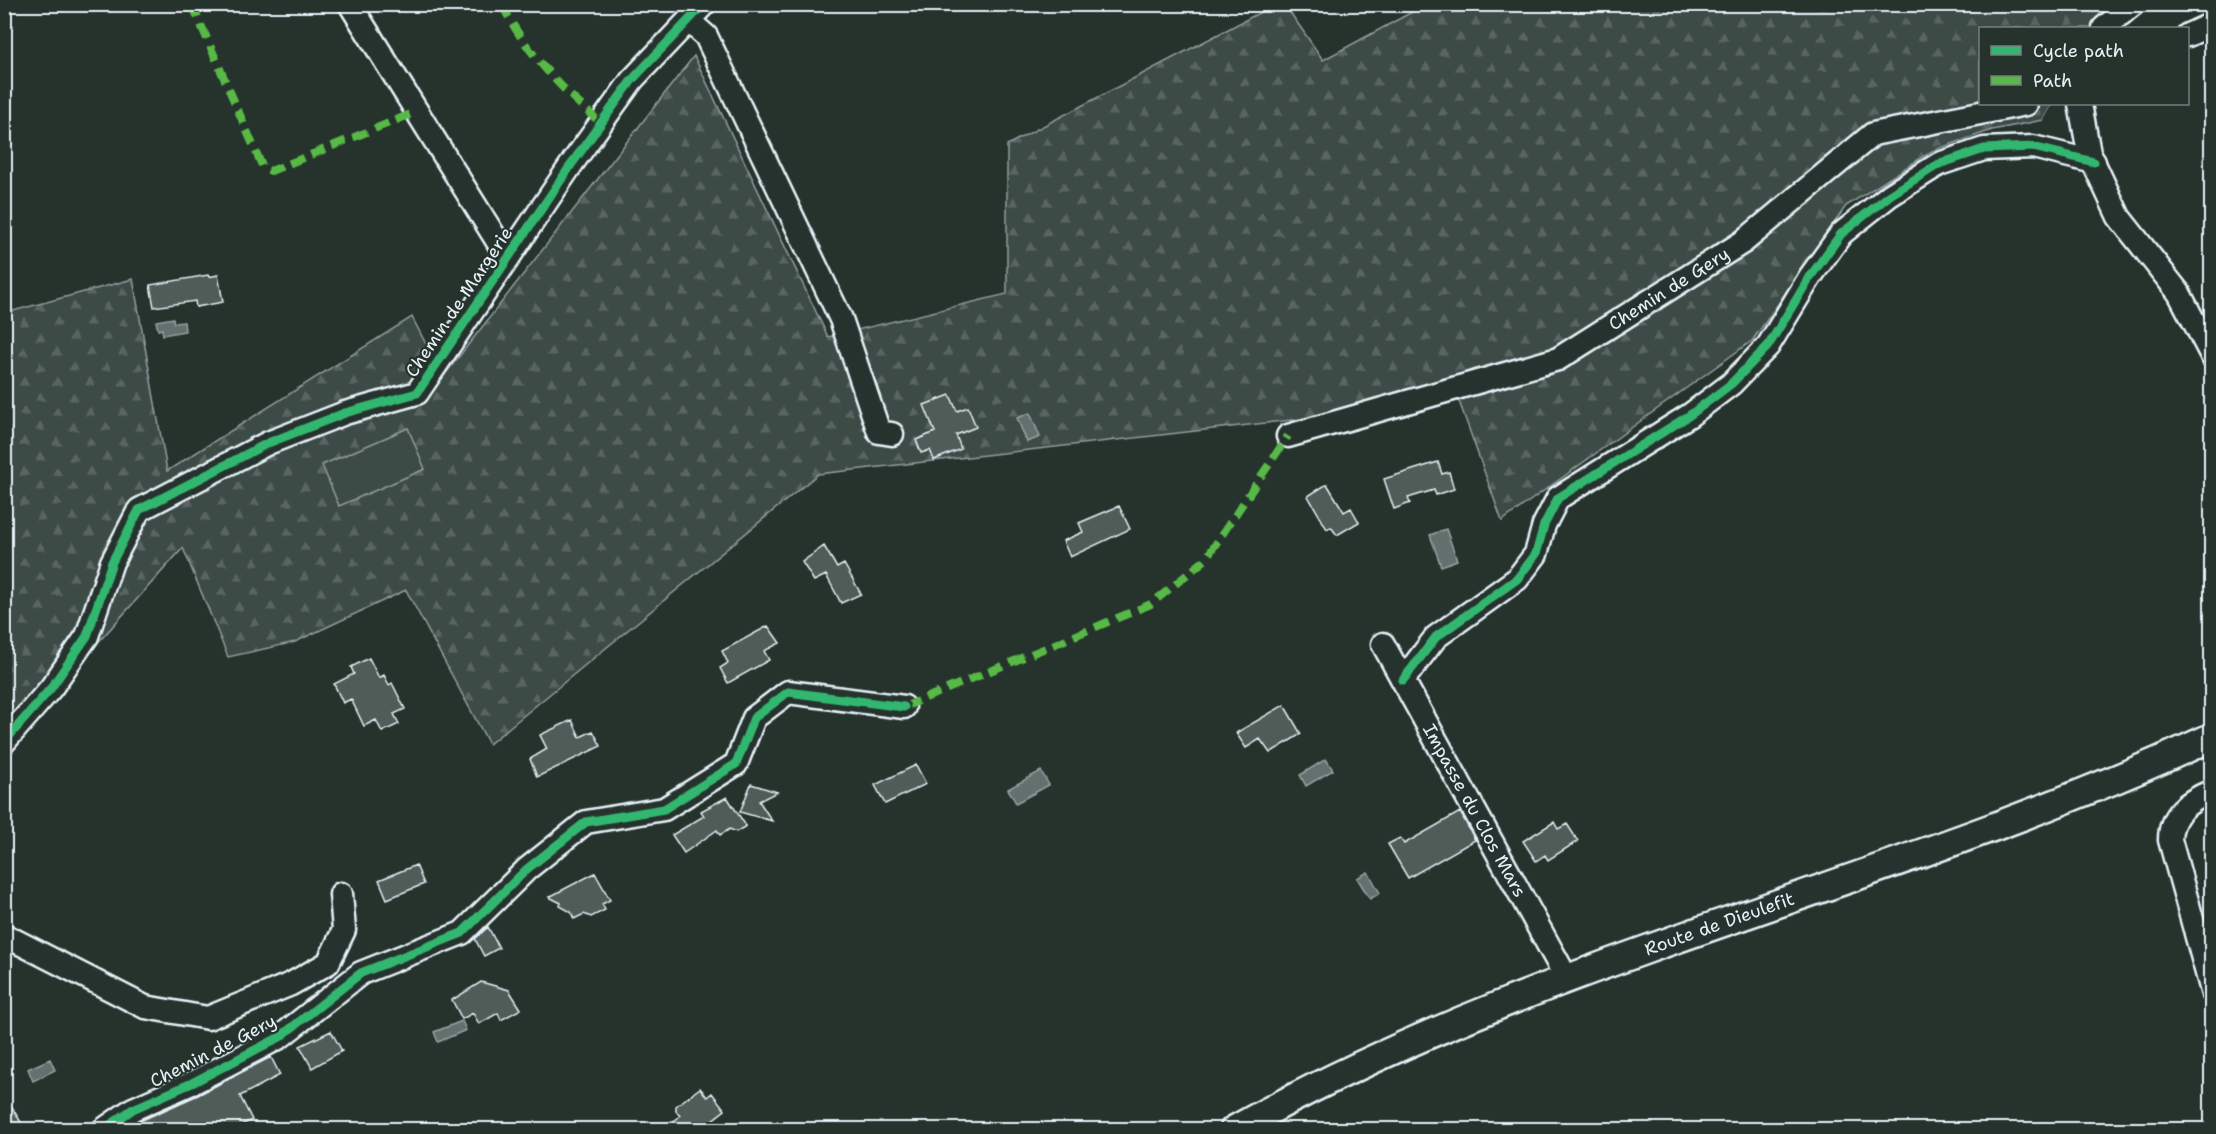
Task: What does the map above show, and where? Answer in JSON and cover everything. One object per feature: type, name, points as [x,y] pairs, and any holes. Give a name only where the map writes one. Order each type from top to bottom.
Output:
[{"type":"main road","name":"Route de Dieulefit","points":[[1234,1130],[1274,1107],[1386,1053],[1567,979],[2025,815],[2144,768],[2211,737]]},
{"type":"street","points":[[350,4],[508,258]]},
{"type":"street","points":[[2105,27],[2133,4]]},
{"type":"street","points":[[697,13],[842,319],[879,432],[892,434]]},
{"type":"street","name":"Chemin de Margerie","points":[[4,742],[51,688],[87,636],[112,562],[139,510],[268,443],[345,413],[417,393],[632,80],[697,13]]},
{"type":"street","points":[[2189,34],[2211,24]]},
{"type":"street","name":"Chemin de Gery","points":[[1287,436],[1557,359],[1743,242],[1873,134],[2021,105]]},
{"type":"street","points":[[2080,105],[2089,153],[2120,217],[2179,293],[2211,356]]},
{"type":"street","points":[[1403,680],[1436,637],[1517,579],[1536,554],[1544,525],[1558,498],[1690,415],[1731,384],[1768,346],[1810,277],[1842,234],[1890,195],[1939,164],[1984,150],[2033,147],[2094,162]]},
{"type":"street","name":"Impasse du Clos Mars","points":[[1383,644],[1567,979]]},
{"type":"street","name":"Chemin de Gery","points":[[103,1130],[133,1109],[192,1083],[280,1037],[360,973],[462,933],[527,869],[586,822],[664,809],[736,764],[754,718],[788,692],[904,708]]},
{"type":"street","points":[[2211,791],[2194,799],[2180,810],[2173,821],[2170,840],[2211,991]]},
{"type":"street","points":[[4,935],[145,1007],[208,1018],[291,984],[328,963],[344,930],[341,894]]},
{"type":"green space","points":[[1274,5],[1285,5],[1323,60],[1425,5],[2126,5],[2100,27],[1979,27],[1979,105],[2051,105],[2043,120],[1992,130],[1932,151],[1846,206],[1753,340],[1502,521],[1459,401],[818,474],[489,744],[406,590],[295,642],[228,657],[183,548],[5,746],[5,313],[133,279],[167,471],[412,317],[443,377],[694,56],[828,337],[1007,294],[1007,145]]},
{"type":"green space","points":[[408,428],[425,469],[339,506],[322,465]]},
{"type":"shaded area","points":[[173,318],[174,323],[184,322],[185,331],[163,335],[162,329],[158,330],[156,321]]},
{"type":"shaded area","points":[[1030,413],[1040,437],[1027,442],[1017,418]]},
{"type":"shaded area","points":[[1446,529],[1457,560],[1441,566],[1430,535]]},
{"type":"shaded area","points":[[1326,759],[1333,770],[1306,786],[1300,775]]},
{"type":"shaded area","points":[[1041,771],[1049,785],[1016,803],[1008,789]]},
{"type":"shaded area","points":[[1368,872],[1380,893],[1370,899],[1357,878]]},
{"type":"shaded area","points":[[462,1021],[466,1030],[438,1042],[434,1032]]},
{"type":"shaded area","points":[[50,1059],[55,1070],[33,1081],[28,1069]]},
{"type":"building","points":[[208,275],[209,277],[218,275],[223,302],[196,307],[195,301],[154,307],[150,285]]},
{"type":"building","points":[[950,395],[957,411],[968,407],[976,427],[956,435],[961,449],[934,460],[930,450],[921,453],[916,440],[935,432],[924,405]]},
{"type":"building","points":[[1438,462],[1442,474],[1449,472],[1454,489],[1436,495],[1434,490],[1408,498],[1410,503],[1394,509],[1384,479]]},
{"type":"building","points":[[1327,484],[1344,512],[1351,508],[1359,522],[1337,535],[1331,527],[1327,529],[1308,496]]},
{"type":"building","points":[[1119,506],[1130,529],[1070,557],[1063,541],[1083,532],[1079,523]]},
{"type":"building","points":[[824,546],[837,568],[844,564],[861,594],[841,603],[826,575],[814,581],[802,562]]},
{"type":"building","points":[[768,626],[780,643],[764,651],[769,660],[728,683],[720,668],[728,663],[722,651]]},
{"type":"building","points":[[369,658],[379,678],[384,675],[389,685],[392,683],[405,709],[394,714],[399,724],[382,732],[376,720],[364,726],[351,699],[343,703],[334,684],[354,674],[351,667]]},
{"type":"building","points":[[1284,705],[1301,734],[1270,753],[1260,739],[1246,748],[1236,733]]},
{"type":"building","points":[[572,720],[580,737],[593,731],[601,746],[537,777],[530,759],[547,749],[540,735]]},
{"type":"building","points":[[916,765],[926,784],[885,804],[875,785]]},
{"type":"building","points":[[751,784],[777,792],[759,801],[772,821],[740,812]]},
{"type":"building","points":[[727,797],[746,826],[736,832],[730,829],[720,835],[717,830],[684,853],[672,835],[704,816],[701,811]]},
{"type":"building","points":[[1460,812],[1475,840],[1408,878],[1388,844],[1400,838],[1404,844]]},
{"type":"building","points":[[1554,822],[1558,829],[1567,824],[1578,841],[1548,860],[1545,855],[1536,861],[1523,841]]},
{"type":"building","points":[[416,865],[424,884],[387,899],[379,880]]},
{"type":"building","points":[[595,873],[610,900],[602,904],[605,910],[591,917],[584,914],[574,919],[571,912],[560,906],[561,903],[549,897]]},
{"type":"building","points":[[488,927],[499,948],[484,956],[475,939]]},
{"type":"building","points":[[481,982],[509,990],[521,1009],[501,1020],[498,1013],[479,1024],[473,1013],[462,1019],[452,1000]]},
{"type":"building","points":[[331,1031],[342,1051],[312,1068],[300,1046]]},
{"type":"building","points":[[271,1057],[280,1075],[240,1096],[252,1120],[231,1130],[127,1130],[140,1121],[198,1095]]},
{"type":"building","points":[[700,1088],[707,1097],[712,1093],[725,1110],[699,1130],[664,1130],[680,1116],[676,1111],[676,1106]]},
{"type":"building","points":[[4,1094],[22,1124],[12,1130],[4,1130]]},
{"type":"marked path","points":[[192,4],[263,168],[271,171],[416,112]]},
{"type":"marked path","points":[[502,4],[532,53],[573,98],[601,123]]},
{"type":"marked path","points":[[904,707],[1151,604],[1205,560],[1288,436]]},
{"type":"cycle path","points":[[4,742],[51,688],[87,636],[112,562],[139,510],[268,443],[345,413],[417,393],[573,162],[632,80],[704,4]]},
{"type":"cycle path","points":[[1403,680],[1436,637],[1517,579],[1536,554],[1544,525],[1558,498],[1690,415],[1731,384],[1768,346],[1810,277],[1841,234],[1890,195],[1939,164],[1984,149],[2033,147],[2094,162]]},
{"type":"cycle path","points":[[103,1130],[133,1109],[192,1083],[280,1037],[361,973],[462,933],[527,869],[586,822],[664,809],[736,764],[754,718],[788,692],[904,707]]}]
